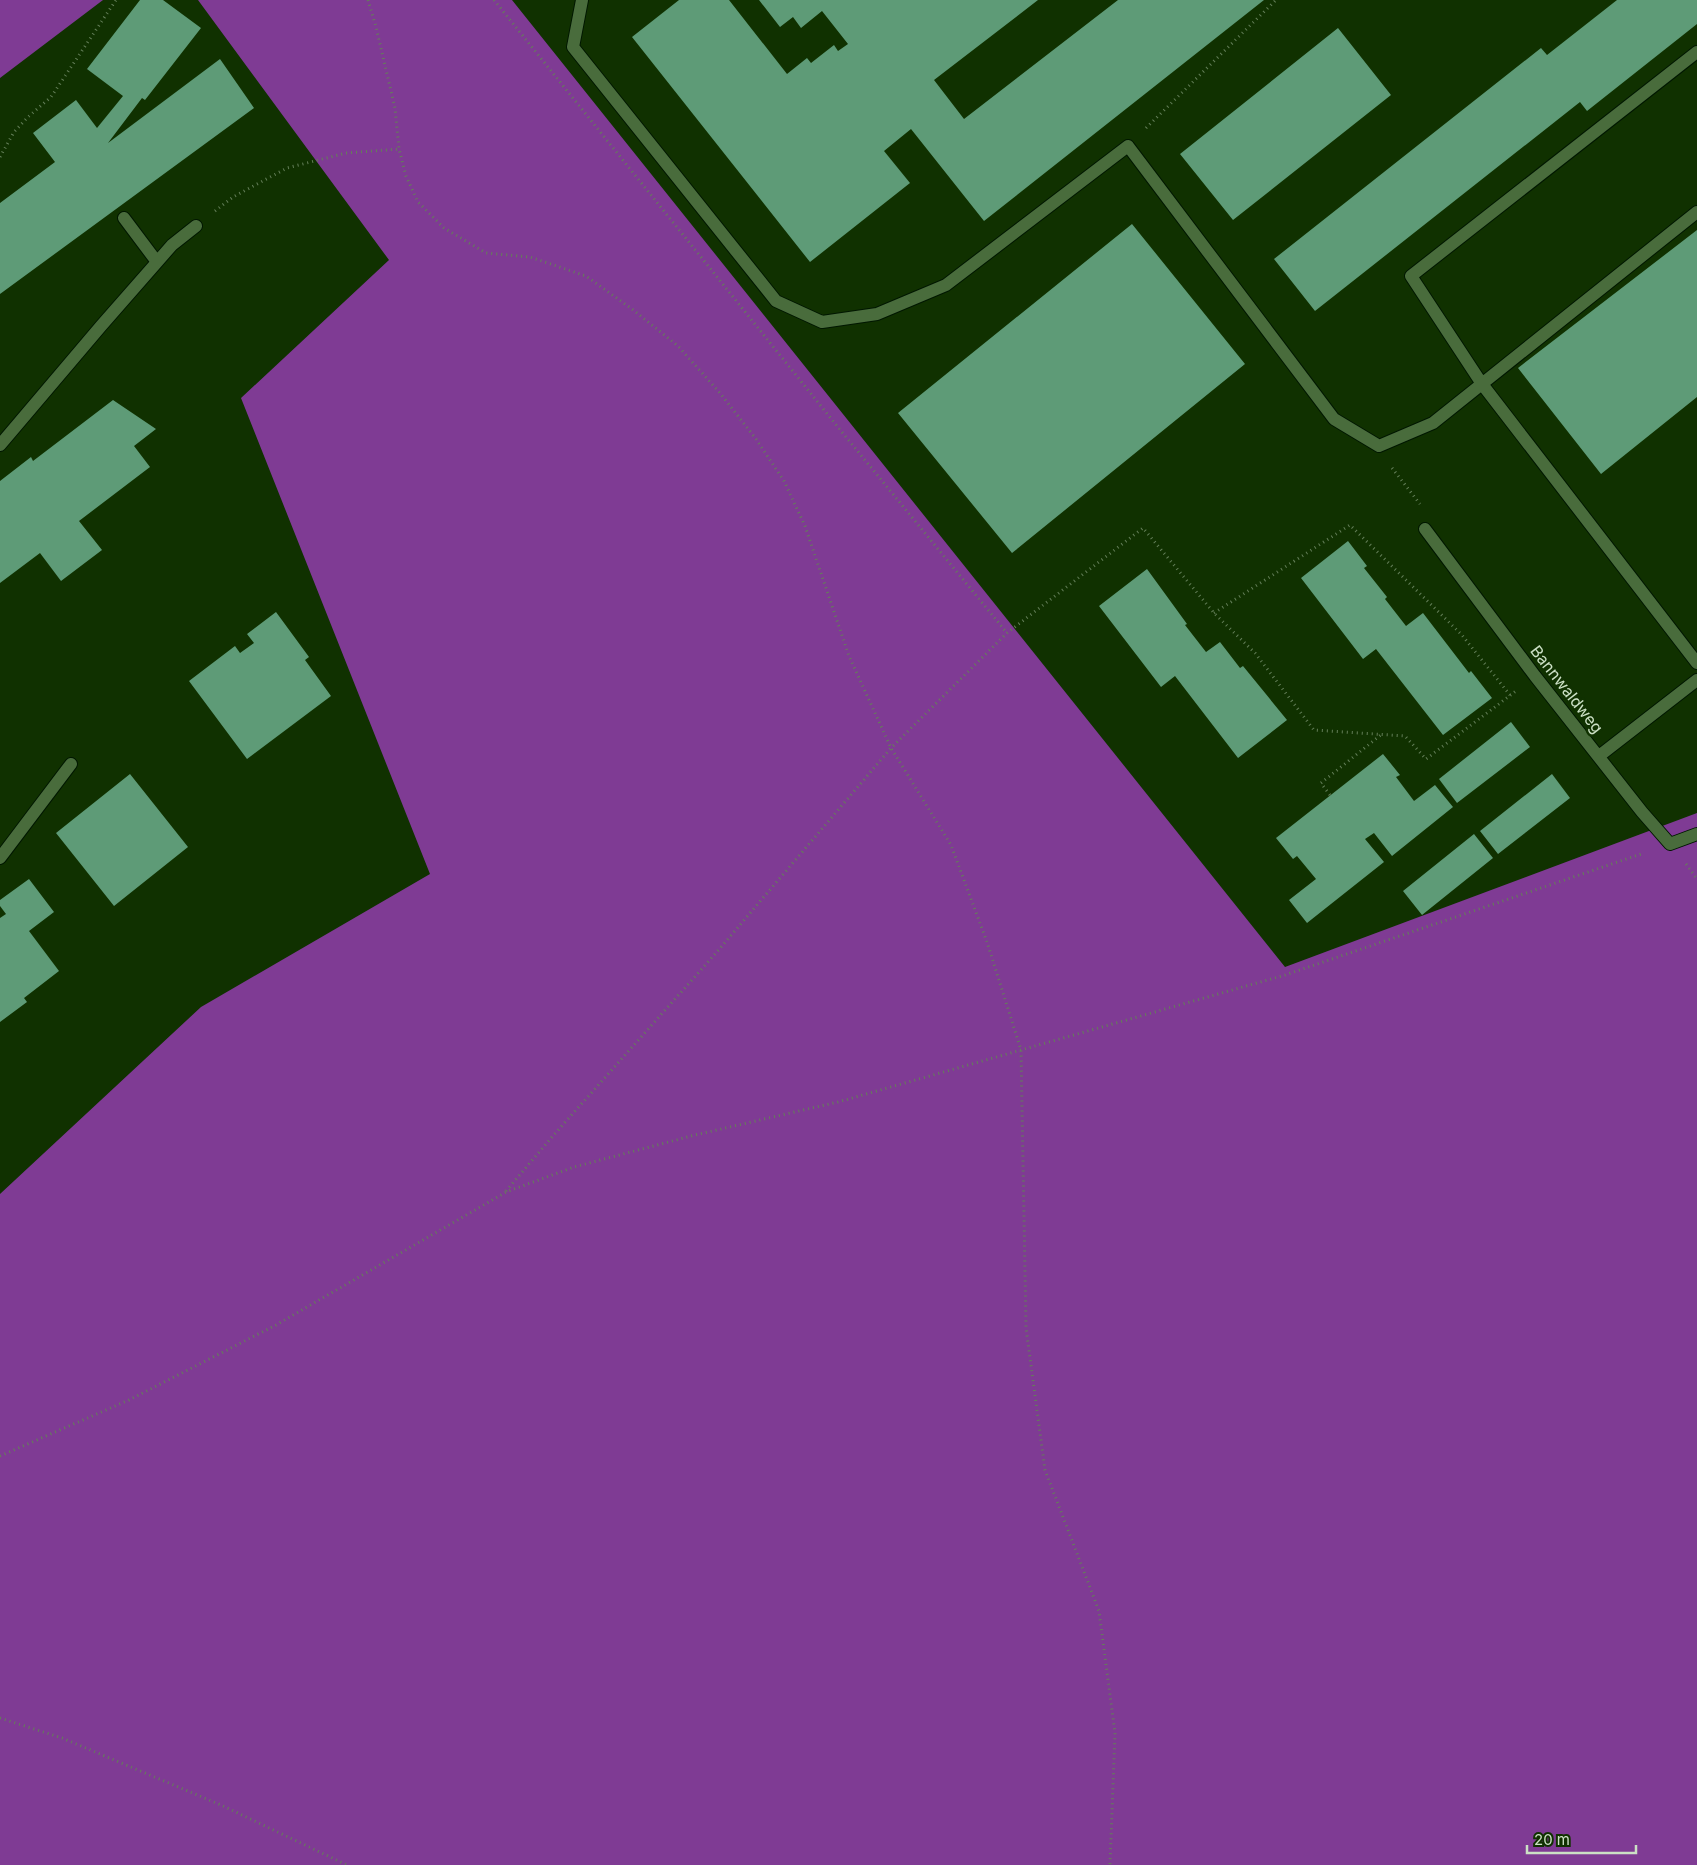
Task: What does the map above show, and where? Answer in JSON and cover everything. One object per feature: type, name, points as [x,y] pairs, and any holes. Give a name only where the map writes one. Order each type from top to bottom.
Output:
[{"type":"street","points":[[582,0],[573,47],[776,301],[822,322],[877,314],[946,285],[1128,146],[1334,419],[1379,446],[1432,423],[1697,212]]},
{"type":"street","points":[[1697,52],[1411,276],[1482,384],[1697,663]]},
{"type":"street","points":[[124,218],[157,262]]},
{"type":"street","points":[[0,445],[172,245],[196,226]]},
{"type":"street","name":"Bannwaldweg","points":[[1425,529],[1535,676],[1642,812],[1670,844]]},
{"type":"street","points":[[1599,756],[1697,680]]},
{"type":"street","points":[[0,858],[71,764]]},
{"type":"street","points":[[1670,844],[1697,834]]},
{"type":"path","points":[[0,157],[14,132],[28,116],[50,98],[116,0]]},
{"type":"path","points":[[368,0],[395,108],[399,149],[406,176],[418,202],[444,228],[486,253],[530,257],[586,276],[632,309],[678,346],[720,393],[756,439],[784,481],[805,526],[849,656],[891,748],[951,844],[987,942],[1021,1050],[1026,1328],[1046,1470],[1099,1611],[1115,1732],[1110,1865]]},
{"type":"path","points":[[494,0],[837,426],[1007,633]]},
{"type":"path","points":[[1128,146],[1276,0]]},
{"type":"path","points":[[196,226],[233,196],[287,168],[346,153],[399,149]]},
{"type":"path","points":[[1379,446],[1388,463],[1428,515],[1425,529]]},
{"type":"path","points":[[1214,613],[1350,525],[1461,634],[1510,695]]},
{"type":"path","points":[[506,1192],[552,1137],[716,953],[891,748],[1007,633],[1143,528],[1214,613],[1255,653],[1314,730],[1405,736],[1426,760],[1535,676]]},
{"type":"path","points":[[1330,795],[1321,783],[1382,734]]},
{"type":"path","points":[[0,1456],[129,1400],[276,1325],[506,1192],[574,1167],[695,1135],[838,1102],[1285,975],[1670,844]]},
{"type":"path","points":[[0,1718],[62,1738],[221,1805],[347,1865]]},
{"type":"shaded area","points":[[0,0],[103,0],[0,78]]},
{"type":"shaded area","points":[[198,0],[512,0],[1285,967],[1697,813],[1697,1865],[0,1865],[0,1194],[201,1007],[430,874],[241,398],[389,260]]},
{"type":"building","points":[[140,0],[163,0],[201,28],[145,100],[142,98],[108,143],[220,59],[254,108],[0,294],[0,203],[55,162],[33,133],[76,100],[97,128],[123,96],[87,69]]},
{"type":"building","points":[[679,0],[729,0],[787,74],[807,58],[811,63],[834,45],[838,51],[848,44],[822,11],[801,28],[793,17],[780,27],[759,0],[1038,0],[934,80],[964,119],[1118,0],[1264,0],[984,221],[911,129],[884,151],[910,183],[810,262],[632,37]]},
{"type":"building","points":[[1617,0],[1697,0],[1697,24],[1587,111],[1580,102],[1315,311],[1274,259],[1541,48],[1547,55]]},
{"type":"building","points":[[1338,28],[1391,95],[1233,220],[1180,154]]},
{"type":"building","points":[[1132,224],[1245,364],[1012,553],[898,413]]},
{"type":"building","points":[[1697,230],[1697,397],[1601,474],[1518,368]]},
{"type":"building","points":[[113,400],[156,429],[134,446],[150,467],[79,521],[102,550],[61,581],[40,553],[0,583],[0,481],[31,457],[33,461]]},
{"type":"building","points":[[1348,541],[1367,566],[1364,568],[1387,597],[1385,599],[1406,626],[1423,613],[1469,673],[1471,671],[1492,698],[1443,735],[1376,649],[1363,659],[1301,578]]},
{"type":"building","points":[[1147,569],[1206,652],[1220,642],[1240,668],[1243,666],[1287,720],[1238,758],[1175,676],[1161,687],[1099,606]]},
{"type":"building","points":[[276,612],[309,657],[305,660],[331,696],[247,759],[189,681],[235,646],[240,653],[254,643],[247,634]]},
{"type":"building","points":[[1511,722],[1530,747],[1457,803],[1439,779]]},
{"type":"building","points":[[1383,754],[1400,775],[1396,777],[1414,801],[1435,785],[1453,807],[1392,856],[1374,833],[1365,839],[1384,862],[1307,923],[1289,900],[1316,879],[1297,856],[1293,859],[1276,838]]},
{"type":"building","points":[[130,774],[188,847],[114,906],[56,833]]},
{"type":"building","points":[[1552,774],[1570,798],[1498,854],[1480,831]]},
{"type":"building","points":[[1474,834],[1493,858],[1422,915],[1403,891]]},
{"type":"building","points":[[29,879],[54,912],[29,931],[59,971],[24,998],[27,1002],[0,1022],[0,918],[6,914],[0,906],[0,900]]}]
